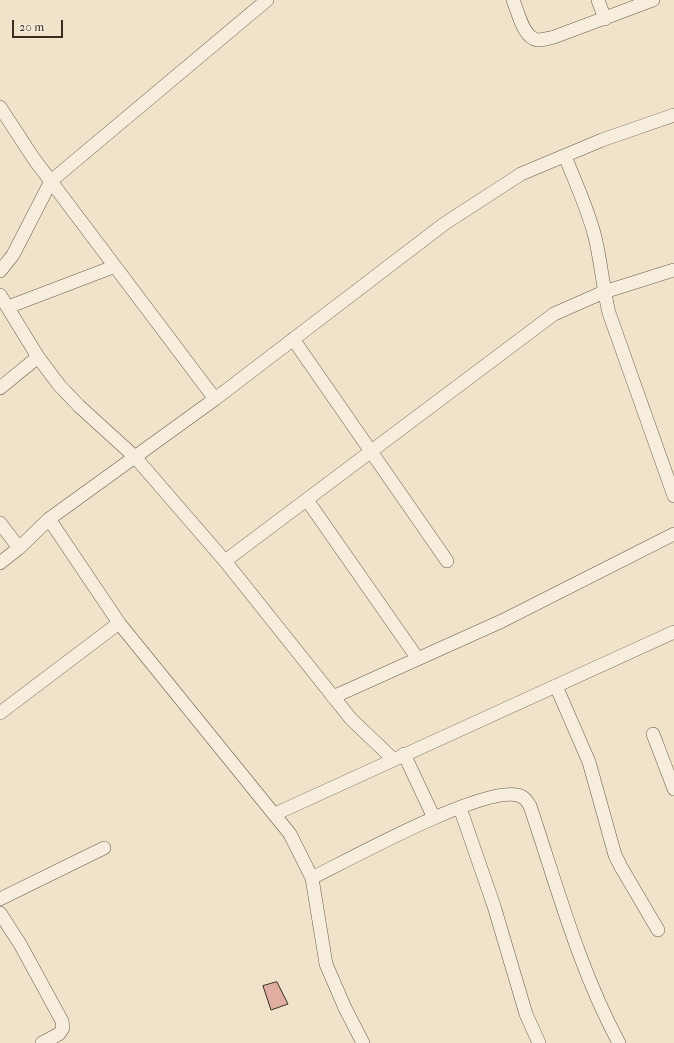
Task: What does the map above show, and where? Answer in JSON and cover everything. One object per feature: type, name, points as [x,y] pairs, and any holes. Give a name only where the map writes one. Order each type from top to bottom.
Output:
[{"type":"street","points":[[0,271],[13,255],[51,181],[267,0]]},
{"type":"street","points":[[513,0],[526,32],[534,39],[539,40],[554,37],[653,0]]},
{"type":"street","points":[[598,0],[605,18]]},
{"type":"street","points":[[0,107],[34,160],[51,181],[113,267],[215,399]]},
{"type":"street","points":[[0,563],[19,548],[49,519],[215,399],[444,224],[521,174],[602,140],[674,115]]},
{"type":"street","points":[[565,156],[594,235],[609,313],[674,496]]},
{"type":"street","points":[[8,307],[113,267]]},
{"type":"street","points":[[225,561],[554,314],[604,292],[674,270]]},
{"type":"street","points":[[0,294],[38,357],[59,385],[79,406],[135,457],[225,561],[351,718],[398,757],[434,818]]},
{"type":"street","points":[[293,339],[447,561]]},
{"type":"street","points":[[0,388],[38,357]]},
{"type":"street","points":[[307,500],[418,659]]},
{"type":"street","points":[[49,519],[119,623],[290,834],[312,878],[326,964],[345,1008],[364,1043]]},
{"type":"street","points":[[0,523],[19,548]]},
{"type":"street","points":[[333,697],[502,621],[674,534]]},
{"type":"street","points":[[0,712],[119,623]]},
{"type":"street","points":[[275,814],[674,632]]},
{"type":"street","points":[[556,686],[593,773],[615,855],[620,867],[658,930]]},
{"type":"street","points":[[653,734],[674,789]]},
{"type":"street","points":[[312,878],[434,818],[489,797],[509,794],[516,795],[526,800],[530,806],[592,986],[619,1043]]},
{"type":"street","points":[[460,808],[494,906],[526,1014],[539,1043]]},
{"type":"street","points":[[0,899],[104,848]]},
{"type":"street","points":[[0,913],[20,944],[62,1021],[63,1028],[59,1034],[42,1043]]},
{"type":"building","points":[[277,982],[288,1004],[271,1010],[263,986]]}]
